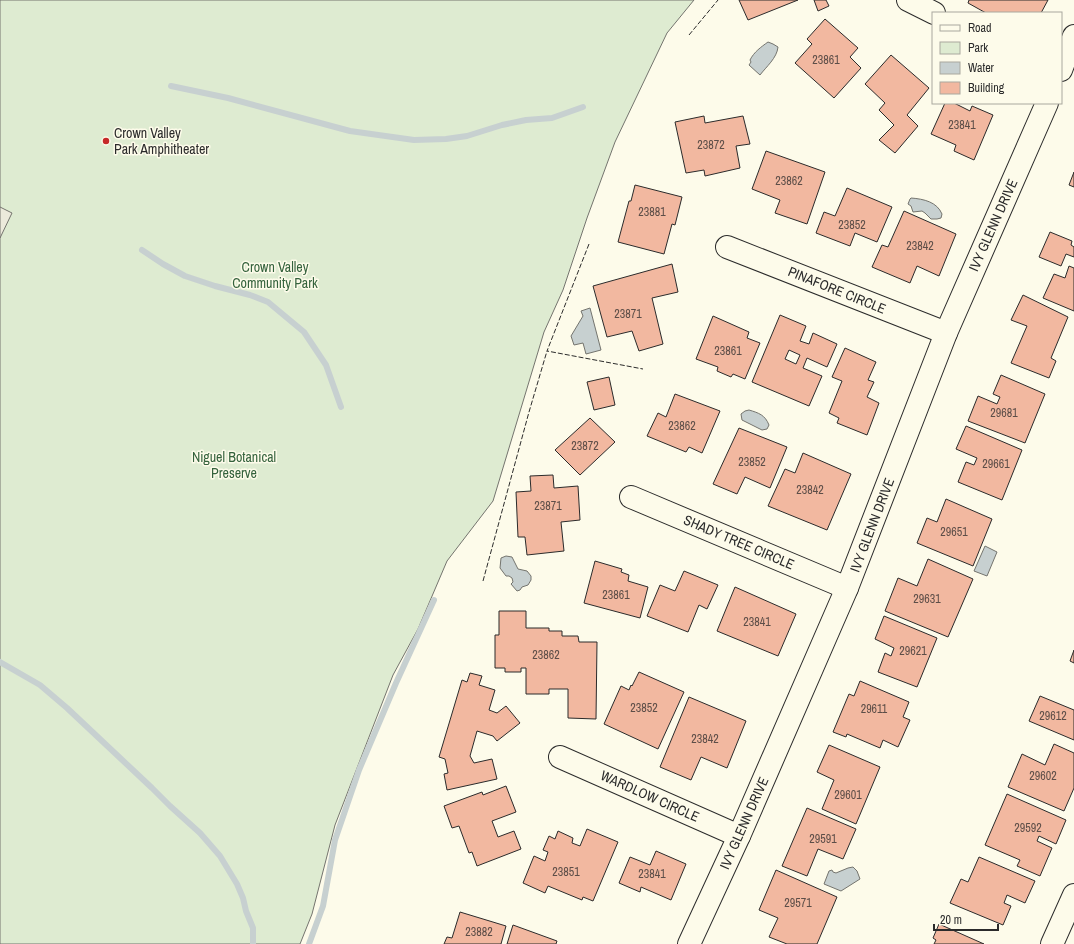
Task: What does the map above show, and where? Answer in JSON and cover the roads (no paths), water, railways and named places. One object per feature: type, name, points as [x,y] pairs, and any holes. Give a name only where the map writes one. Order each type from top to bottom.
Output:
[{"type":"street","points":[[908,0],[932,12]]},
{"type":"street","points":[[1062,67],[1074,36]]},
{"type":"street","name":"IVY GLENN DRIVE","points":[[689,944],[739,836],[847,588],[946,333],[1047,104]]},
{"type":"street","name":"PINAFORE CIRCLE","points":[[727,247],[946,333]]},
{"type":"street","name":"SHADY TREE CIRCLE","points":[[631,497],[847,588]]},
{"type":"street","name":"WARDLOW CIRCLE","points":[[560,757],[739,836]]},
{"type":"street","points":[[1052,944],[1074,895]]},
{"type":"water","points":[[768,42],[778,47],[773,59],[760,75],[749,65],[751,62],[750,60],[760,48]]},
{"type":"water","points":[[911,198],[925,200],[933,204],[940,210],[942,214],[941,218],[931,219],[922,211],[913,212],[911,206],[908,204]]},
{"type":"water","points":[[590,308],[601,350],[586,354],[583,343],[574,345],[571,336],[583,316],[581,311]]},
{"type":"water","points":[[749,410],[759,413],[764,417],[769,425],[767,429],[762,430],[742,420],[741,414]]},
{"type":"water","points":[[985,546],[997,552],[987,576],[974,571]]},
{"type":"water","points":[[506,556],[512,557],[518,569],[527,571],[531,576],[531,580],[528,585],[522,587],[520,590],[517,591],[511,584],[513,582],[512,578],[506,576],[500,568],[501,558]]},
{"type":"water","points":[[853,867],[857,871],[860,879],[841,891],[824,884],[829,871],[832,870],[836,873]]},
{"type":"waterway","points":[[171,86],[228,98],[350,131],[414,140],[446,139],[467,136],[502,125],[526,120],[552,118],[583,107]]},
{"type":"waterway","points":[[142,250],[185,276],[250,295],[268,302],[304,332],[326,365],[341,407]]},
{"type":"waterway","points":[[309,944],[323,906],[335,840],[359,770],[396,683],[434,600]]},
{"type":"waterway","points":[[0,662],[40,685],[67,708],[200,833],[220,856],[237,884],[253,928],[253,944]]},
{"type":"place","name":"Crown Valley Park Amphitheater","points":[[106,141]]},
{"type":"park label","name":"Crown Valley Community Park","points":[[275,276]]},
{"type":"park label","name":"Niguel Botanical Preserve","points":[[234,466]]}]
